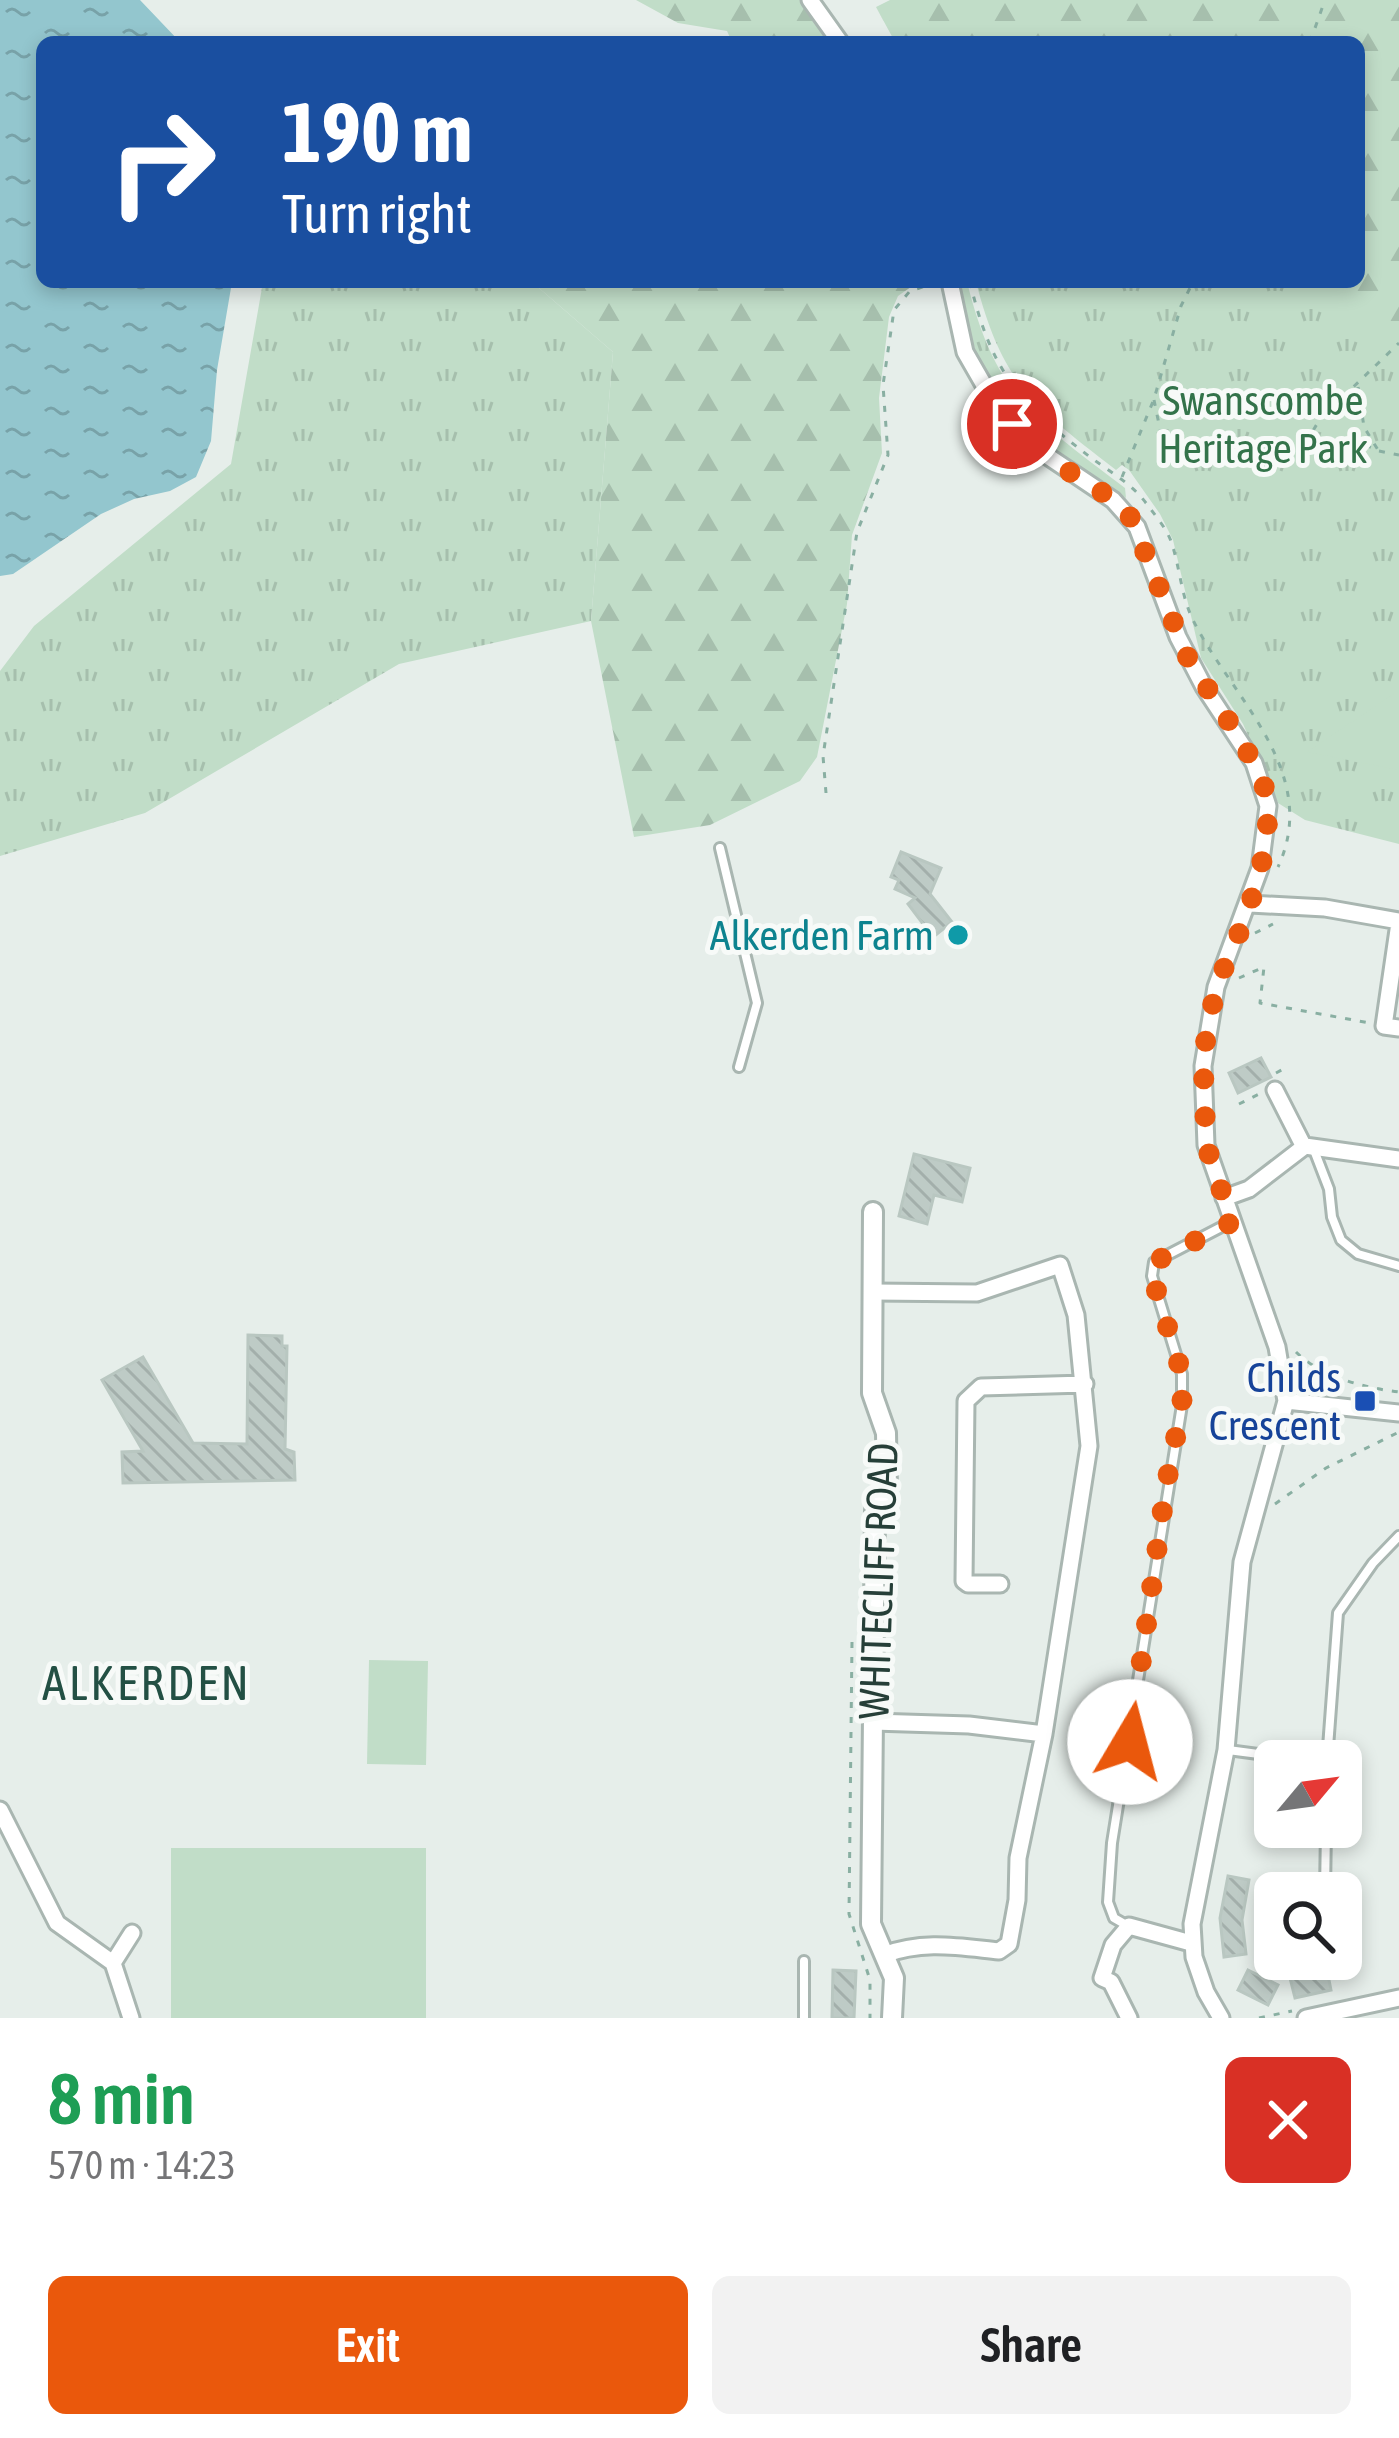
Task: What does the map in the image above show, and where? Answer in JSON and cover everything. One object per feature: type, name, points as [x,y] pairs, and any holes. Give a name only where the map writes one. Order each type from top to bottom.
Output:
[{"type":"street","points":[[810,0],[836,36]]},
{"type":"street","points":[[951,288],[961,343],[982,386],[1004,415],[1037,449],[1114,500],[1131,518],[1188,658],[1258,770],[1265,792],[1268,825],[1250,904],[1216,987],[1203,1055],[1205,1139],[1277,1347],[1286,1401],[1242,1562],[1226,1750],[1195,1906],[1192,1943],[1206,1992],[1221,2018]]},
{"type":"street","points":[[1250,904],[1310,907],[1399,922],[1391,1027]]},
{"type":"street","points":[[1277,1079],[1308,1146]]},
{"type":"street","points":[[1224,1198],[1249,1189],[1308,1146],[1399,1159]]},
{"type":"street","name":"WHITECLIFF ROAD","points":[[874,1212],[872,1393],[886,1433],[886,1489],[875,1510],[871,1924],[894,1978],[892,2018]]},
{"type":"street","points":[[873,1292],[976,1293],[1060,1265],[1076,1315],[1089,1446],[1007,1947],[996,1951],[919,1946],[884,1954]]},
{"type":"street","points":[[1000,1584],[964,1581],[966,1401],[981,1387],[1085,1384]]},
{"type":"street","points":[[1286,1401],[1399,1413]]},
{"type":"street","points":[[873,1722],[969,1725],[1044,1734]]},
{"type":"street","points":[[0,1810],[57,1923],[113,1963],[131,2018]]},
{"type":"street","points":[[1129,2018],[1111,1982],[1102,1978],[1113,1945],[1129,1926],[1192,1943]]},
{"type":"street","points":[[113,1963],[132,1933]]},
{"type":"street","points":[[1306,2018],[1366,2012],[1399,1999]]},
{"type":"lane","points":[[720,848],[757,1003],[739,1067]]},
{"type":"lane","points":[[1308,1146],[1329,1189],[1341,1240],[1358,1254],[1399,1266]]},
{"type":"lane","points":[[1129,1926],[1114,1918],[1108,1902],[1112,1843],[1182,1406],[1182,1374],[1152,1276],[1154,1262],[1232,1222]]},
{"type":"lane","points":[[1329,1740],[1338,1612],[1399,1536]]},
{"type":"lane","points":[[1226,1750],[1254,1754]]},
{"type":"lane","points":[[804,1960],[804,2018]]},
{"type":"path","points":[[1312,36],[1324,0]]},
{"type":"path","points":[[826,793],[824,756],[857,532],[889,455],[883,393],[894,310],[898,300],[920,288]]},
{"type":"path","points":[[1121,480],[1154,399],[1190,288]]},
{"type":"path","points":[[1308,440],[1323,416],[1399,343]]},
{"type":"path","points":[[1358,386],[1364,427],[1378,450]]},
{"type":"path","points":[[1154,399],[1162,434],[1179,445],[1207,446],[1238,459],[1308,440],[1330,445],[1358,442],[1399,455]]},
{"type":"path","points":[[1228,986],[1264,967],[1260,1003],[1391,1027]]},
{"type":"path","points":[[1277,1079],[1287,1067]]},
{"type":"path","points":[[1292,1346],[1301,1358],[1322,1370],[1368,1387],[1399,1392]]},
{"type":"path","points":[[1269,1512],[1282,1496],[1310,1477],[1399,1432]]},
{"type":"green space","points":[[636,0],[806,0],[832,36],[729,36],[727,31],[678,23]]},
{"type":"green space","points":[[890,0],[1399,0],[1399,337],[1326,288],[1365,288],[1365,36],[892,36],[876,7]]},
{"type":"green space","name":"Swanscombe Heritage Park","points":[[1399,278],[1399,844],[1305,820],[1278,803],[1243,724],[1201,658],[1173,540],[1160,514],[1129,470],[1122,465],[1116,470],[1026,391],[998,346],[978,288],[1365,288],[1365,281]]},
{"type":"green space","points":[[262,288],[539,288],[613,352],[591,621],[399,664],[145,813],[0,856],[0,671],[34,626],[231,464]]},
{"type":"green space","points":[[539,288],[909,288],[898,296],[889,317],[879,398],[882,453],[852,535],[847,604],[817,757],[800,781],[710,825],[634,837],[591,621],[613,352]]},
{"type":"green space","points":[[959,288],[969,288],[991,353],[1023,403],[1125,488],[1126,498],[1053,453],[1016,418],[977,355]]},
{"type":"green space","points":[[1399,685],[1399,770],[1307,752],[1395,693]]},
{"type":"green space","points":[[369,1660],[428,1661],[426,1765],[367,1764]]},
{"type":"green space","points":[[171,1848],[426,1848],[426,2018],[171,2018]]},
{"type":"water","points":[[0,0],[140,0],[174,36],[36,36],[36,288],[231,288],[211,441],[196,477],[170,491],[134,499],[101,514],[13,574],[0,576]]},
{"type":"building","points":[[901,852],[941,868],[930,894],[952,922],[933,937],[908,904],[915,898],[895,889],[899,880],[891,877]]},
{"type":"building","points":[[1261,1058],[1271,1077],[1238,1093],[1229,1073]]},
{"type":"building","points":[[914,1154],[970,1168],[962,1202],[934,1195],[927,1224],[899,1216]]},
{"type":"building","points":[[248,1335],[282,1336],[282,1346],[287,1346],[285,1449],[294,1452],[295,1480],[123,1483],[122,1452],[143,1451],[102,1380],[143,1357],[193,1443],[247,1444]]},
{"type":"building","points":[[1228,1876],[1249,1880],[1242,1920],[1246,1954],[1224,1957],[1220,1918]]},
{"type":"building","points":[[833,1970],[856,1971],[854,2018],[832,2018]]},
{"type":"building","points":[[1248,1970],[1254,1973],[1254,1980],[1278,1985],[1268,2005],[1238,1990]]},
{"type":"building","points":[[1290,1980],[1329,1980],[1331,1990],[1295,1998]]},
{"type":"place","name":"Alkerden Farm","points":[[958,935]]},
{"type":"place","name":"Childs Crescent","points":[[1365,1401]]},
{"type":"district","name":"ALKERDEN","points":[[147,1682]]},
{"type":"route","points":[[1012,424],[1054,462],[1114,500],[1134,523],[1178,638],[1254,763],[1268,806],[1258,879],[1216,987],[1203,1055],[1206,1145],[1232,1222],[1154,1262],[1152,1276],[1182,1374],[1182,1406],[1166,1485],[1130,1742]]}]
